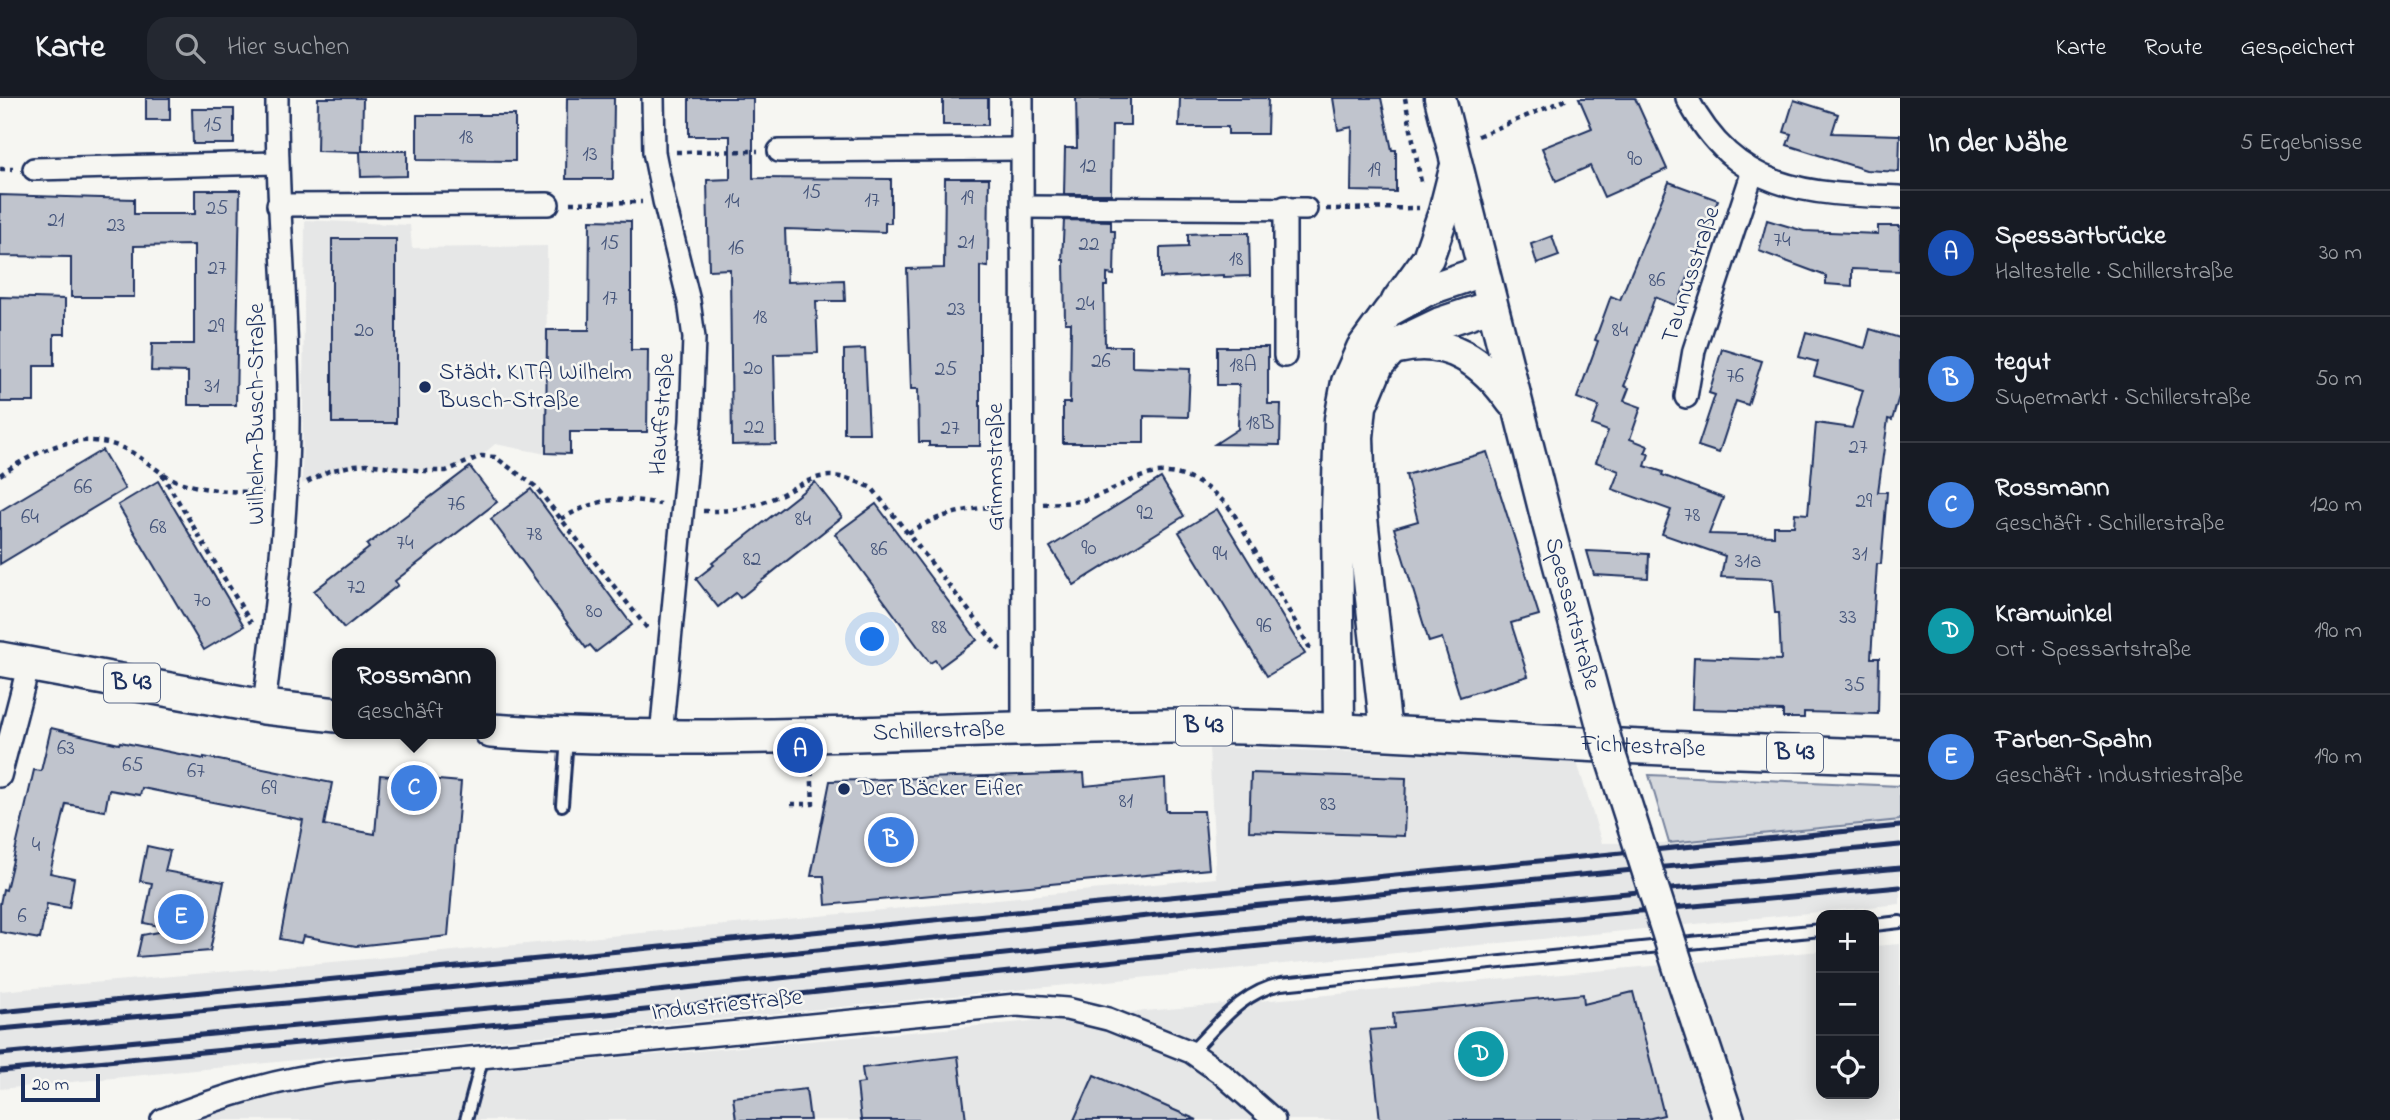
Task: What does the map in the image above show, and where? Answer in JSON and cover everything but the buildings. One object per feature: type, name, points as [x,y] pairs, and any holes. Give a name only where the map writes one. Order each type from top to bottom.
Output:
[{"type":"main road","name":"Spessartstraße","points":[[1440,98],[1491,306],[1608,748],[1729,1120]]},
{"type":"main road","points":[[1339,729],[1337,659],[1340,419],[1347,382],[1371,334],[1428,258],[1456,165]]},
{"type":"main road","points":[[1389,311],[1427,290],[1483,271]]},
{"type":"main road","points":[[1386,732],[1360,500],[1358,437],[1361,406],[1378,365],[1398,343],[1440,323],[1491,306]]},
{"type":"main road","points":[[1387,354],[1398,348],[1425,344],[1456,352],[1475,361],[1497,380],[1520,414]]},
{"type":"main road","name":"B 43","points":[[15,662],[332,715]]},
{"type":"main road","name":"Schillerstraße","points":[[496,731],[661,736],[1185,726],[1386,732]]},
{"type":"main road","name":"Fichtestraße","points":[[1386,732],[1678,749],[1900,757]]},
{"type":"street","name":"Wilhelm-Busch-Straße","points":[[264,706],[286,492],[287,359],[276,163],[277,98]]},
{"type":"street","name":"Hauffstraße","points":[[653,98],[654,152],[689,301],[694,338],[691,421],[661,736]]},
{"type":"street","name":"Grimmstraße","points":[[1022,98],[1023,727]]},
{"type":"street","points":[[1687,98],[1709,133],[1753,171],[1804,190],[1900,197]]},
{"type":"street","points":[[779,150],[1021,149]]},
{"type":"street","points":[[34,169],[276,163]]},
{"type":"street","name":"Taunusstraße","points":[[1686,397],[1694,350],[1753,171]]},
{"type":"street","points":[[278,205],[548,204]]},
{"type":"street","points":[[1023,207],[1295,208],[1285,356]]},
{"type":"street","points":[[0,776],[15,662]]},
{"type":"street","name":"Industriestraße","points":[[162,1120],[219,1098],[277,1081],[347,1070],[1017,1006],[1067,1009],[1108,1019],[1191,1052],[1222,1074],[1274,1120]]},
{"type":"lane","points":[[562,805],[567,733]]},
{"type":"lane","points":[[1879,924],[1900,922]]},
{"type":"lane","points":[[1191,1052],[1244,998],[1256,991],[1281,984],[1816,930]]},
{"type":"lane","points":[[466,1120],[483,1056]]},
{"type":"path","points":[[1487,132],[1570,98]]},
{"type":"path","points":[[654,152],[779,150]]},
{"type":"path","points":[[548,204],[664,201]]},
{"type":"path","points":[[1295,208],[1426,208]]},
{"type":"path","points":[[0,475],[25,458],[45,449],[82,441],[97,441],[127,450],[175,480],[210,489],[286,492],[342,467],[366,464],[446,471],[481,456],[495,457],[536,486],[669,657]]},
{"type":"path","points":[[162,473],[270,654]]},
{"type":"path","points":[[908,533],[926,521],[951,513],[1022,504],[1079,501],[1160,473],[1194,481],[1227,504],[1234,514],[1316,659],[1337,659]]},
{"type":"path","points":[[561,519],[583,506],[607,500],[636,499],[719,512],[748,507],[804,482],[830,476],[857,482],[872,488],[1023,678]]},
{"type":"path","points":[[791,804],[813,804],[810,734]]},
{"type":"shaded area","name":"Städt. KITA Wilhelm Busch-Straße","points":[[305,220],[410,225],[412,248],[547,246],[546,454],[495,444],[481,456],[455,468],[425,471],[366,464],[342,468],[302,484]]},
{"type":"shaded area","points":[[1209,747],[1576,759],[1602,843],[1669,843],[1900,821],[1900,904],[1816,910],[1816,912],[0,1089],[0,991],[401,956],[1216,878]]},
{"type":"shaded area","points":[[1649,775],[1900,786],[1900,820],[1669,843]]},
{"type":"shaded area","points":[[1900,944],[1900,1120],[201,1120],[249,1101],[325,1084],[1816,951],[1816,1099],[1879,1099],[1879,946]]},
{"type":"railway","points":[[0,1012],[1900,826]]},
{"type":"railway","points":[[0,1029],[408,992],[1187,912],[1900,845]]},
{"type":"railway","points":[[0,1054],[573,1000],[1259,927],[1900,868]]},
{"type":"railway","points":[[0,1071],[607,1014],[1260,946],[1900,887]]},
{"type":"place","name":"Städt. KITA Wilhelm Busch-Straße","points":[[425,387]]},
{"type":"place","name":"Spessartbrücke","points":[[800,750]]},
{"type":"place","name":"Rossmann","points":[[414,788]]},
{"type":"place","name":"Der Bäcker Eifler","points":[[844,789]]},
{"type":"place","name":"tegut","points":[[891,840]]},
{"type":"place","name":"Farben-Spahn","points":[[181,917]]},
{"type":"place","name":"Kramwinkel","points":[[1481,1054]]}]
